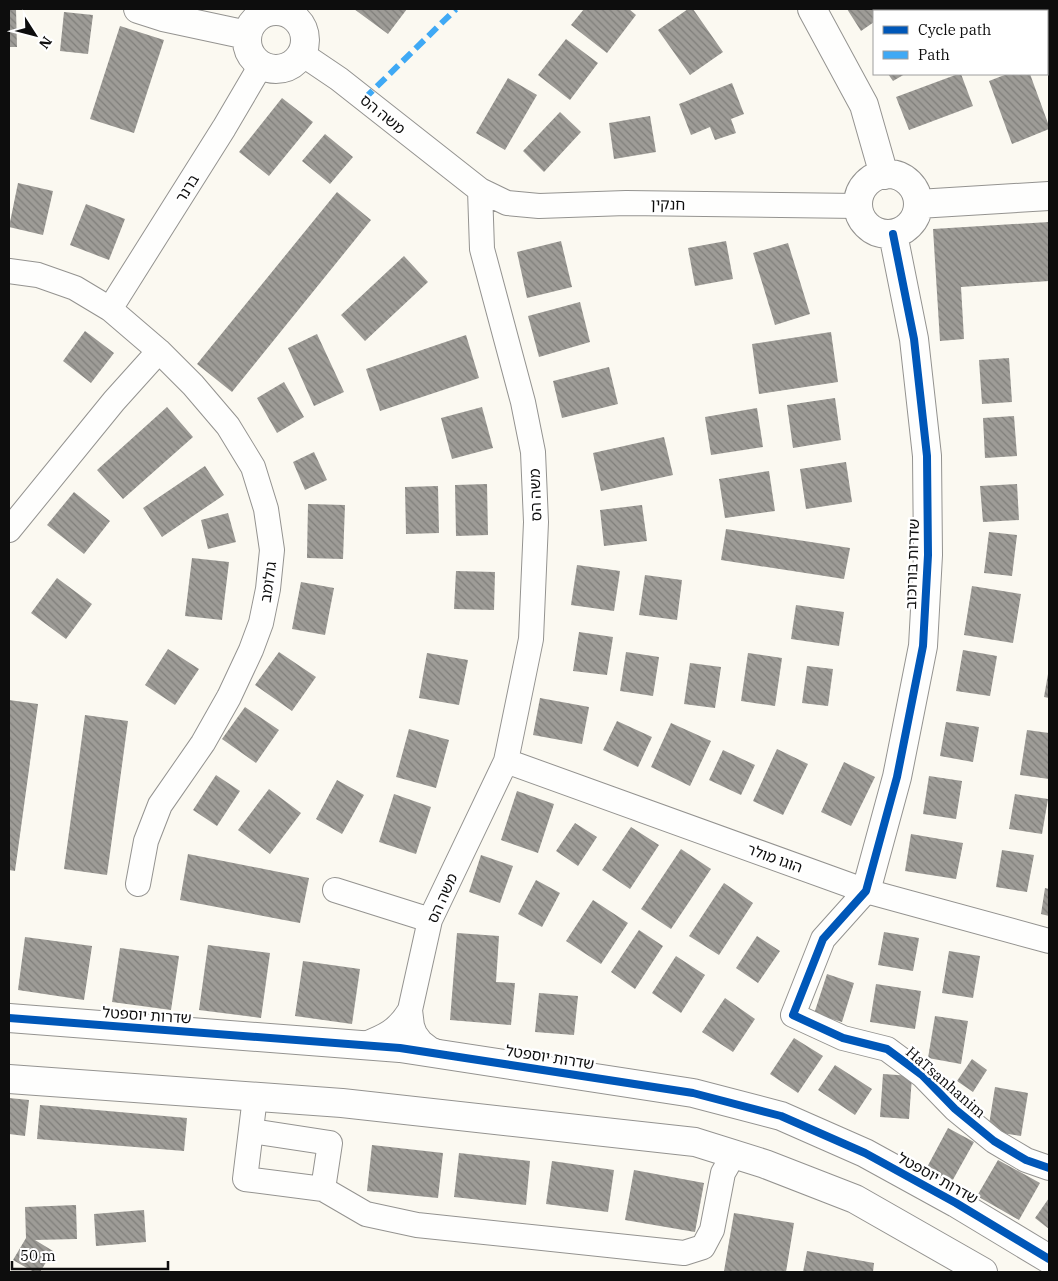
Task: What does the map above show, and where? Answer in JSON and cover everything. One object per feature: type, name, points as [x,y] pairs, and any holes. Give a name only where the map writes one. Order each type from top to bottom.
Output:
[{"type":"street","points":[[138,9],[163,17],[247,35]]},
{"type":"street","points":[[812,9],[864,105],[884,175]]},
{"type":"street","points":[[274,10],[283,10],[296,18],[304,31],[306,39],[302,54],[296,61],[288,67],[270,69],[261,65],[252,57],[247,46],[247,35],[250,26],[256,18],[274,10]]},
{"type":"street","name":"משה הס","points":[[302,54],[339,79],[480,190],[482,249],[523,402],[533,452],[536,522],[531,639],[506,761],[430,920],[410,1010],[415,1034],[430,1049],[443,1055]]},
{"type":"street","name":"ברנר","points":[[110,309],[220,136],[261,65]]},
{"type":"street","points":[[884,175],[904,178],[916,194],[918,204],[916,214],[910,224],[893,234],[873,230],[865,224],[858,206],[862,189],[868,182],[884,175]]},
{"type":"street","name":"חנקין","points":[[480,190],[507,202],[539,206],[626,203],[858,206]]},
{"type":"street","points":[[918,204],[1049,196]]},
{"type":"street","name":"שדרות בורוכוב","points":[[866,891],[897,777],[923,646],[928,555],[926,456],[915,349],[893,234]]},
{"type":"street","name":"גולומב","points":[[9,271],[38,275],[75,288],[110,309],[160,351],[193,384],[228,426],[253,466],[266,509],[272,550],[268,589],[261,623],[251,650],[229,697],[203,742],[160,805],[146,841],[138,884]]},
{"type":"street","points":[[9,530],[114,401],[160,351]]},
{"type":"street","name":"הוגו מולר","points":[[506,761],[866,891],[1049,941]]},
{"type":"street","points":[[335,890],[430,920]]},
{"type":"street","name":"HaTsanhanim","points":[[866,891],[823,939],[793,1015],[843,1038],[887,1049],[922,1075],[955,1109],[994,1141],[1026,1160],[1049,1168]]},
{"type":"street","name":"משה הס","points":[[363,1045],[394,1031],[410,1010]]},
{"type":"street","name":"שדרות יוספטל","points":[[9,1018],[400,1048],[693,1093],[781,1116],[865,1153],[956,1203],[1049,1259]]},
{"type":"street","points":[[9,1078],[342,1103],[686,1142],[765,1164],[854,1199],[983,1272]]},
{"type":"street","points":[[255,1096],[245,1179],[323,1189],[366,1214],[418,1226],[684,1253],[703,1247],[712,1230],[723,1173],[734,1154]]},
{"type":"street","points":[[251,1131],[330,1143],[323,1189]]},
{"type":"building","points":[[9,9],[16,9],[17,47],[9,47]]},
{"type":"building","points":[[354,9],[407,9],[388,34]]},
{"type":"building","points":[[584,9],[629,9],[636,15],[607,53],[571,25]]},
{"type":"building","points":[[688,9],[693,9],[723,52],[690,75],[658,30]]},
{"type":"building","points":[[847,9],[894,9],[873,10],[873,23],[861,31]]},
{"type":"building","points":[[963,9],[1007,9],[1007,10],[960,10]]},
{"type":"building","points":[[64,12],[93,15],[88,54],[60,51]]},
{"type":"building","points":[[120,26],[164,40],[134,133],[90,119]]},
{"type":"building","points":[[566,39],[598,63],[570,100],[538,75]]},
{"type":"building","points":[[889,75],[903,75],[893,81]]},
{"type":"building","points":[[955,75],[961,75],[973,106],[909,130],[896,97]]},
{"type":"building","points":[[1004,75],[1030,75],[1049,129],[1012,144],[989,81]]},
{"type":"building","points":[[508,78],[537,95],[505,150],[476,133]]},
{"type":"building","points":[[732,83],[744,114],[731,119],[736,133],[715,140],[710,127],[691,135],[679,104]]},
{"type":"building","points":[[282,98],[313,122],[269,176],[239,152]]},
{"type":"building","points":[[560,112],[581,132],[544,172],[523,151]]},
{"type":"building","points":[[650,116],[656,152],[614,159],[609,123]]},
{"type":"building","points":[[325,134],[353,157],[330,184],[302,161]]},
{"type":"building","points":[[18,183],[53,191],[43,235],[9,227]]},
{"type":"building","points":[[337,192],[371,220],[232,392],[197,364]]},
{"type":"building","points":[[86,204],[125,219],[109,260],[70,245]]},
{"type":"building","points":[[1049,222],[1049,281],[961,287],[964,339],[940,341],[933,229]]},
{"type":"building","points":[[561,241],[572,287],[527,298],[517,252]]},
{"type":"building","points":[[726,241],[733,279],[695,286],[688,248]]},
{"type":"building","points":[[788,243],[810,314],[775,325],[753,253]]},
{"type":"building","points":[[404,256],[428,282],[365,341],[341,315]]},
{"type":"building","points":[[580,302],[590,342],[539,357],[528,316]]},
{"type":"building","points":[[85,331],[114,353],[91,383],[63,361]]},
{"type":"building","points":[[831,332],[838,382],[759,394],[752,344]]},
{"type":"building","points":[[317,334],[344,392],[314,406],[288,348]]},
{"type":"building","points":[[466,335],[479,378],[380,411],[366,369]]},
{"type":"building","points":[[1009,358],[1012,402],[982,404],[979,360]]},
{"type":"building","points":[[609,367],[618,404],[562,418],[553,381]]},
{"type":"building","points":[[284,382],[304,417],[277,433],[257,398]]},
{"type":"building","points":[[835,398],[841,440],[793,448],[787,405]]},
{"type":"building","points":[[167,407],[193,437],[123,499],[97,470]]},
{"type":"building","points":[[482,407],[493,448],[452,459],[441,418]]},
{"type":"building","points":[[757,408],[763,447],[711,455],[705,417]]},
{"type":"building","points":[[1014,416],[1017,456],[985,458],[983,418]]},
{"type":"building","points":[[664,437],[673,475],[601,491],[593,453]]},
{"type":"building","points":[[314,452],[327,480],[305,490],[293,462]]},
{"type":"building","points":[[846,462],[852,502],[806,509],[800,469]]},
{"type":"building","points":[[205,466],[224,495],[162,537],[143,508]]},
{"type":"building","points":[[769,471],[775,511],[725,518],[719,479]]},
{"type":"building","points":[[487,484],[488,535],[456,536],[455,485]]},
{"type":"building","points":[[1017,484],[1019,520],[983,522],[980,486]]},
{"type":"building","points":[[438,486],[439,533],[406,534],[405,487]]},
{"type":"building","points":[[74,492],[110,521],[84,554],[47,525]]},
{"type":"building","points":[[308,504],[345,505],[343,559],[307,558]]},
{"type":"building","points":[[642,505],[647,541],[604,546],[600,510]]},
{"type":"building","points":[[228,513],[236,542],[208,549],[201,520]]},
{"type":"building","points":[[726,529],[850,548],[844,579],[721,560]]},
{"type":"building","points":[[989,532],[1017,535],[1012,576],[984,573]]},
{"type":"building","points":[[192,558],[229,562],[222,620],[185,616]]},
{"type":"building","points":[[577,565],[620,571],[614,611],[571,605]]},
{"type":"building","points":[[456,571],[495,572],[494,610],[454,609]]},
{"type":"building","points":[[645,575],[682,580],[677,620],[639,615]]},
{"type":"building","points":[[57,578],[92,604],[66,639],[31,613]]},
{"type":"building","points":[[301,582],[334,588],[325,635],[292,629]]},
{"type":"building","points":[[972,586],[1021,594],[1013,643],[964,635]]},
{"type":"building","points":[[796,605],[844,612],[839,646],[791,639]]},
{"type":"building","points":[[579,632],[613,637],[607,675],[573,671]]},
{"type":"building","points":[[168,649],[199,669],[175,705],[145,685]]},
{"type":"building","points":[[963,650],[997,656],[990,696],[956,691]]},
{"type":"building","points":[[279,652],[316,677],[292,711],[255,685]]},
{"type":"building","points":[[626,652],[659,657],[653,696],[620,691]]},
{"type":"building","points":[[427,653],[468,660],[459,705],[419,698]]},
{"type":"building","points":[[748,653],[782,658],[775,706],[741,701]]},
{"type":"building","points":[[690,663],[721,667],[715,708],[684,704]]},
{"type":"building","points":[[807,666],[833,669],[828,706],[802,703]]},
{"type":"building","points":[[1049,674],[1049,698],[1044,697]]},
{"type":"building","points":[[540,698],[589,707],[582,744],[533,735]]},
{"type":"building","points":[[9,700],[38,704],[15,871],[9,870]]},
{"type":"building","points":[[245,707],[279,730],[256,763],[222,739]]},
{"type":"building","points":[[85,715],[128,721],[107,875],[64,869]]},
{"type":"building","points":[[617,721],[652,737],[638,767],[603,750]]},
{"type":"building","points":[[946,722],[979,727],[973,762],[940,756]]},
{"type":"building","points":[[671,723],[711,741],[690,786],[651,767]]},
{"type":"building","points":[[409,729],[449,740],[436,788],[396,777]]},
{"type":"building","points":[[1027,730],[1049,733],[1049,779],[1020,775]]},
{"type":"building","points":[[777,749],[808,764],[783,815],[753,801]]},
{"type":"building","points":[[723,750],[755,765],[741,795],[709,780]]},
{"type":"building","points":[[844,762],[875,777],[851,826],[821,812]]},
{"type":"building","points":[[216,775],[240,791],[217,826],[193,810]]},
{"type":"building","points":[[929,776],[962,781],[956,819],[923,814]]},
{"type":"building","points":[[337,780],[364,795],[342,834],[316,819]]},
{"type":"building","points":[[269,789],[301,813],[270,854],[238,830]]},
{"type":"building","points":[[517,791],[554,804],[538,853],[501,840]]},
{"type":"building","points":[[394,794],[431,807],[416,854],[379,842]]},
{"type":"building","points":[[1015,794],[1048,799],[1042,834],[1009,829]]},
{"type":"building","points":[[575,823],[597,837],[578,866],[556,851]]},
{"type":"building","points":[[631,827],[659,845],[630,889],[602,870]]},
{"type":"building","points":[[911,834],[963,843],[956,879],[905,871]]},
{"type":"building","points":[[681,849],[711,869],[671,929],[641,909]]},
{"type":"building","points":[[1002,850],[1034,855],[1027,892],[996,887]]},
{"type":"building","points":[[188,854],[309,878],[300,923],[180,900]]},
{"type":"building","points":[[481,855],[513,866],[500,903],[469,892]]},
{"type":"building","points":[[536,880],[560,893],[542,927],[518,914]]},
{"type":"building","points":[[724,883],[753,903],[719,955],[689,936]]},
{"type":"building","points":[[1045,888],[1049,889],[1049,916],[1041,914]]},
{"type":"building","points":[[593,900],[628,923],[601,964],[566,941]]},
{"type":"building","points":[[639,930],[663,946],[635,989],[611,972]]},
{"type":"building","points":[[884,932],[919,938],[913,971],[878,965]]},
{"type":"building","points":[[457,933],[499,936],[496,982],[515,983],[511,1025],[450,1020]]},
{"type":"building","points":[[757,936],[780,951],[758,983],[736,968]]},
{"type":"building","points":[[25,937],[92,946],[84,1000],[18,990]]},
{"type":"building","points":[[208,945],[270,953],[261,1018],[199,1010]]},
{"type":"building","points":[[120,948],[179,956],[171,1010],[112,1002]]},
{"type":"building","points":[[949,951],[980,956],[973,998],[942,993]]},
{"type":"building","points":[[676,956],[705,975],[681,1013],[652,993]]},
{"type":"building","points":[[303,961],[360,969],[352,1024],[295,1016]]},
{"type":"building","points":[[827,974],[854,983],[842,1022],[814,1014]]},
{"type":"building","points":[[876,984],[921,991],[915,1029],[870,1022]]},
{"type":"building","points":[[539,993],[578,996],[574,1035],[535,1032]]},
{"type":"building","points":[[725,998],[755,1019],[733,1052],[702,1032]]},
{"type":"building","points":[[935,1016],[968,1021],[961,1064],[928,1058]]},
{"type":"building","points":[[794,1038],[823,1056],[798,1093],[770,1074]]},
{"type":"building","points":[[972,1059],[987,1070],[973,1092],[957,1081]]},
{"type":"building","points":[[835,1065],[872,1089],[855,1115],[818,1090]]},
{"type":"building","points":[[883,1074],[912,1076],[909,1119],[880,1117]]},
{"type":"building","points":[[995,1087],[1028,1093],[1021,1136],[988,1131]]},
{"type":"building","points":[[9,1098],[29,1100],[25,1136],[9,1134]]},
{"type":"building","points":[[40,1105],[187,1118],[184,1151],[37,1139]]},
{"type":"building","points":[[948,1128],[974,1142],[950,1185],[925,1171]]},
{"type":"building","points":[[372,1145],[443,1153],[438,1198],[367,1191]]},
{"type":"building","points":[[459,1153],[530,1161],[526,1205],[454,1197]]},
{"type":"building","points":[[998,1160],[1040,1183],[1019,1220],[977,1196]]},
{"type":"building","points":[[552,1161],[614,1170],[608,1212],[546,1204]]},
{"type":"building","points":[[634,1170],[704,1183],[695,1232],[625,1220]]},
{"type":"building","points":[[1049,1198],[1049,1229],[1035,1218]]},
{"type":"building","points":[[76,1205],[77,1239],[35,1240],[53,1251],[40,1272],[34,1272],[13,1260],[26,1238],[25,1207]]},
{"type":"building","points":[[144,1210],[146,1242],[96,1246],[94,1214]]},
{"type":"building","points":[[734,1213],[794,1223],[786,1272],[724,1271]]},
{"type":"building","points":[[807,1251],[874,1263],[873,1272],[803,1272]]},
{"type":"marked path","points":[[364,99],[456,9]]},
{"type":"cycle path","points":[[893,234],[914,339],[927,456],[928,555],[923,646],[897,777],[866,891],[823,939],[793,1015],[843,1038],[887,1049],[922,1075],[955,1109],[994,1141],[1026,1160],[1049,1168]]},
{"type":"cycle path","points":[[9,1018],[400,1048],[693,1093],[781,1116],[865,1153],[956,1203],[1049,1259]]}]
